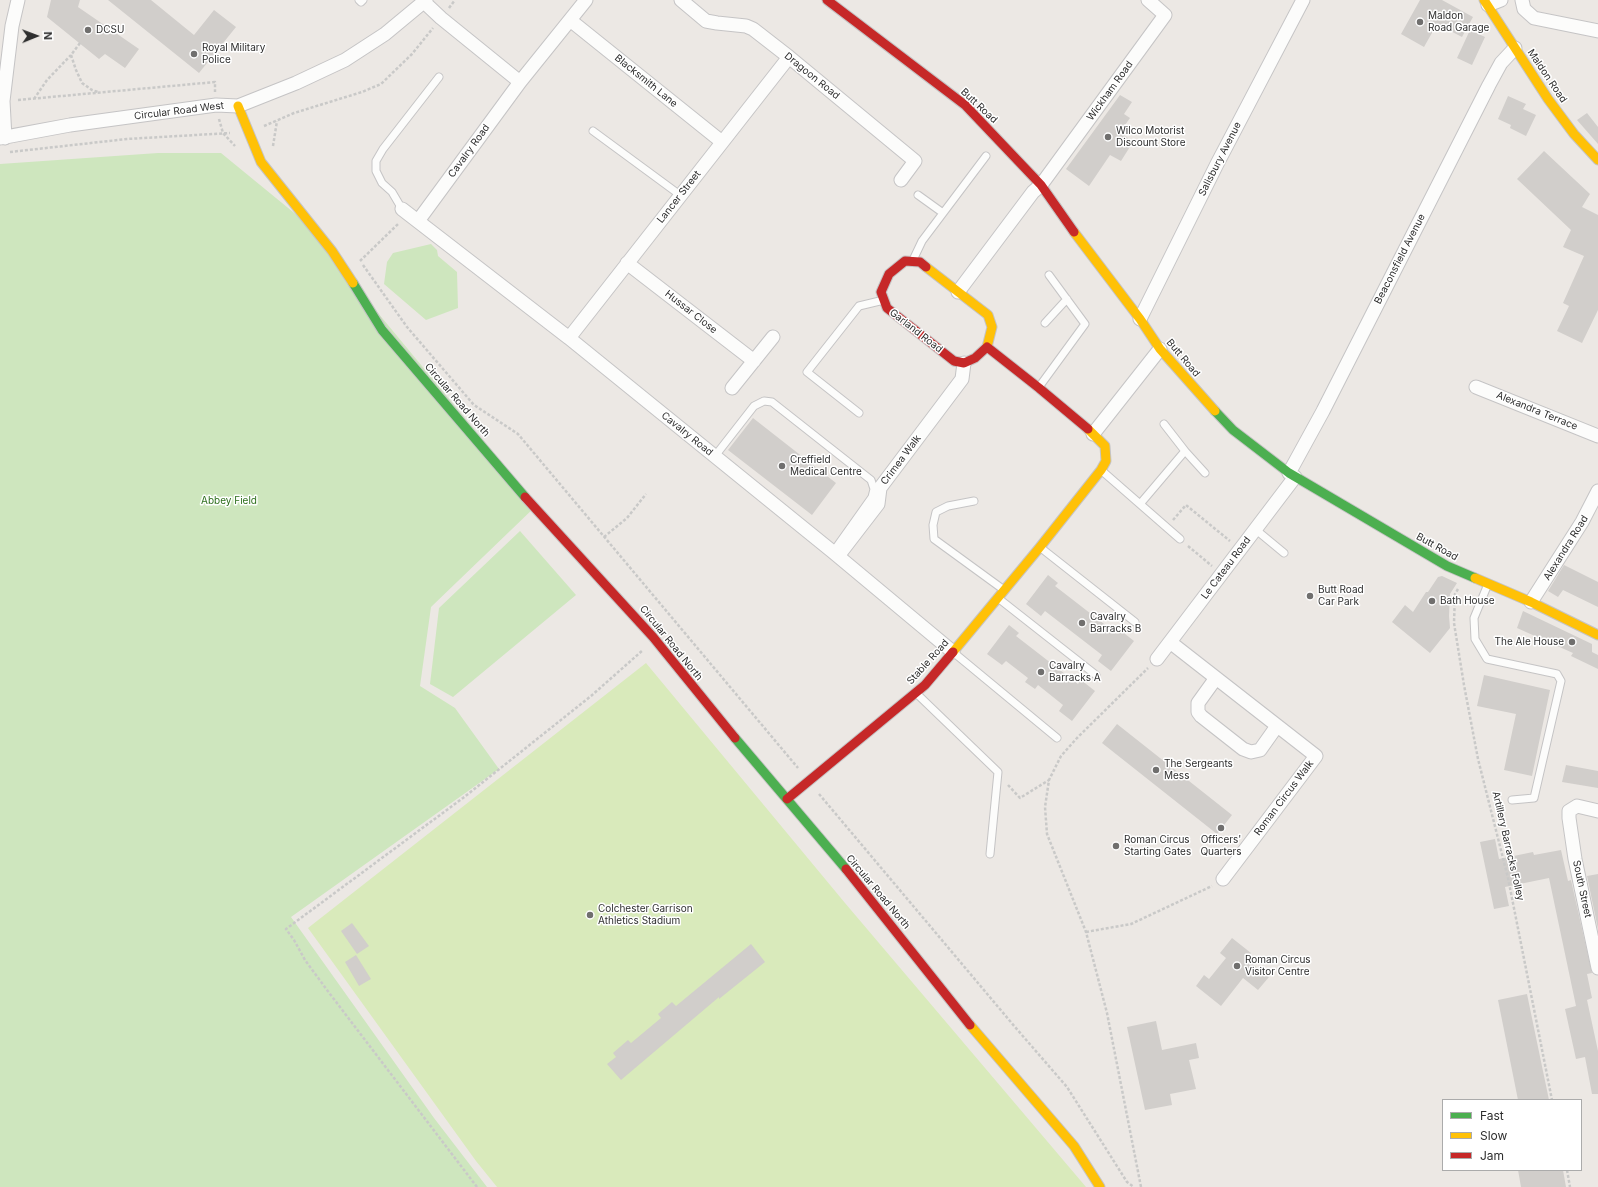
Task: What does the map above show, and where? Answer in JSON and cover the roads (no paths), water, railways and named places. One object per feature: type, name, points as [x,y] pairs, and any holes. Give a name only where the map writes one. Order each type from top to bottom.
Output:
[{"type":"street","points":[[2,138],[3,101],[12,26],[18,0]]},
{"type":"street","points":[[425,1],[441,18],[520,82],[586,0]]},
{"type":"street","name":"Dragoon Road","points":[[681,0],[706,21],[717,24],[746,26],[753,29],[788,57],[915,161],[901,180]]},
{"type":"street","name":"Butt Road","points":[[827,0],[965,105],[1041,185],[1160,348],[1186,381],[1233,430],[1292,475],[1447,566],[1531,602],[1598,635]]},
{"type":"street","name":"Wickham Road","points":[[1041,185],[1165,15],[1148,0]]},
{"type":"street","name":"Salisbury Avenue","points":[[1140,319],[1217,164],[1303,0]]},
{"type":"street","points":[[1486,3],[1501,0]]},
{"type":"street","points":[[1522,0],[1524,9],[1534,18],[1598,31]]},
{"type":"street","name":"Circular Road West","points":[[2,138],[70,125],[216,105],[238,106],[296,84],[345,60],[385,34],[425,1]]},
{"type":"street","name":"Maldon Road","points":[[1486,3],[1540,86],[1574,134],[1598,160]]},
{"type":"street","name":"Blacksmith Lane","points":[[570,20],[722,142]]},
{"type":"street","name":"Beaconsfield Avenue","points":[[1292,475],[1489,85],[1501,63],[1515,48]]},
{"type":"street","name":"Lancer Street","points":[[569,338],[788,57]]},
{"type":"street","name":"Cavalry Road","points":[[520,82],[409,214],[569,338],[836,554],[953,652]]},
{"type":"street","name":"Circular Road North","points":[[238,106],[261,162],[332,251],[382,330],[509,479],[653,636],[711,710],[806,820],[899,934],[955,1007],[1074,1146],[1100,1187]]},
{"type":"street","points":[[958,292],[1033,192],[1041,185]]},
{"type":"street","name":"Garland Road","points":[[912,262],[905,261],[889,274],[881,292],[887,308],[954,361],[964,363]]},
{"type":"street","points":[[912,262],[920,262],[988,314],[992,327],[987,347],[975,358],[964,363]]},
{"type":"street","name":"Hussar Close","points":[[628,263],[754,362]]},
{"type":"street","points":[[732,388],[773,337]]},
{"type":"street","points":[[987,347],[1039,388],[1105,446],[1106,461],[1101,470]]},
{"type":"street","points":[[1093,434],[1160,348]]},
{"type":"street","name":"Crimea Walk","points":[[836,554],[878,504],[880,488],[962,379],[964,363]]},
{"type":"street","name":"Alexandra Terrace","points":[[1476,386],[1598,436]]},
{"type":"street","name":"Stable Road","points":[[787,799],[926,685],[1040,547],[1101,470]]},
{"type":"street","name":"Le Cateau Road","points":[[1157,659],[1255,529],[1292,475]]},
{"type":"street","name":"Alexandra Road","points":[[1531,602],[1585,518],[1598,491]]},
{"type":"street","name":"Roman Circus Walk","points":[[1170,642],[1316,756],[1223,879]]},
{"type":"street","points":[[1216,678],[1198,703],[1198,712],[1243,749],[1251,752],[1260,750],[1277,726]]},
{"type":"street","name":"South Street","points":[[1598,811],[1577,806],[1569,811],[1568,818],[1598,968]]},
{"type":"lane","points":[[359,0],[361,2],[363,0]]},
{"type":"lane","points":[[409,214],[392,192],[382,183],[376,171],[376,161],[383,149],[439,77]]},
{"type":"lane","points":[[593,131],[680,195]]},
{"type":"lane","points":[[912,262],[922,241],[986,156]]},
{"type":"lane","points":[[918,195],[943,213]]},
{"type":"lane","points":[[1039,388],[1085,324],[1049,275]]},
{"type":"lane","points":[[1045,323],[1067,299]]},
{"type":"lane","points":[[859,413],[807,372],[859,306],[884,300]]},
{"type":"lane","points":[[715,456],[754,406],[764,401],[772,402],[871,480],[874,489],[872,497],[836,554]]},
{"type":"lane","points":[[1164,424],[1185,451],[1205,473]]},
{"type":"lane","points":[[1140,504],[1185,451]]},
{"type":"lane","points":[[1101,470],[1180,539]]},
{"type":"lane","points":[[974,501],[948,506],[936,512],[933,525],[934,539],[1004,590]]},
{"type":"lane","points":[[1255,529],[1284,553]]},
{"type":"lane","points":[[1040,547],[1135,622]]},
{"type":"lane","points":[[1488,584],[1474,618],[1475,639],[1487,659],[1557,674],[1562,681],[1534,798],[1512,800]]},
{"type":"lane","points":[[998,598],[1096,675]]},
{"type":"lane","points":[[953,652],[1057,738]]},
{"type":"lane","points":[[916,693],[998,772],[990,854]]},
{"type":"place","name":"Maldon Road Garage","points":[[1420,22]]},
{"type":"place","name":"DCSU","points":[[88,30]]},
{"type":"place","name":"Royal Military Police","points":[[194,54]]},
{"type":"place","name":"Wilco Motorist Discount Store","points":[[1108,137]]},
{"type":"place","name":"Creffield Medical Centre","points":[[782,466]]},
{"type":"place","name":"Butt Road Car Park","points":[[1310,596]]},
{"type":"place","name":"Bath House","points":[[1432,601]]},
{"type":"place","name":"Cavalry Barracks B","points":[[1082,623]]},
{"type":"place","name":"The Ale House","points":[[1572,642]]},
{"type":"place","name":"Cavalry Barracks A","points":[[1041,672]]},
{"type":"place","name":"The Sergeants Mess","points":[[1156,770]]},
{"type":"place","name":"Officers' Quarters","points":[[1221,828]]},
{"type":"place","name":"Roman Circus Starting Gates","points":[[1116,846]]},
{"type":"place","name":"Colchester Garrison Athletics Stadium","points":[[590,915]]},
{"type":"place","name":"Roman Circus Visitor Centre","points":[[1237,966]]},
{"type":"park label","name":"Abbey Field","points":[[229,501]]}]
